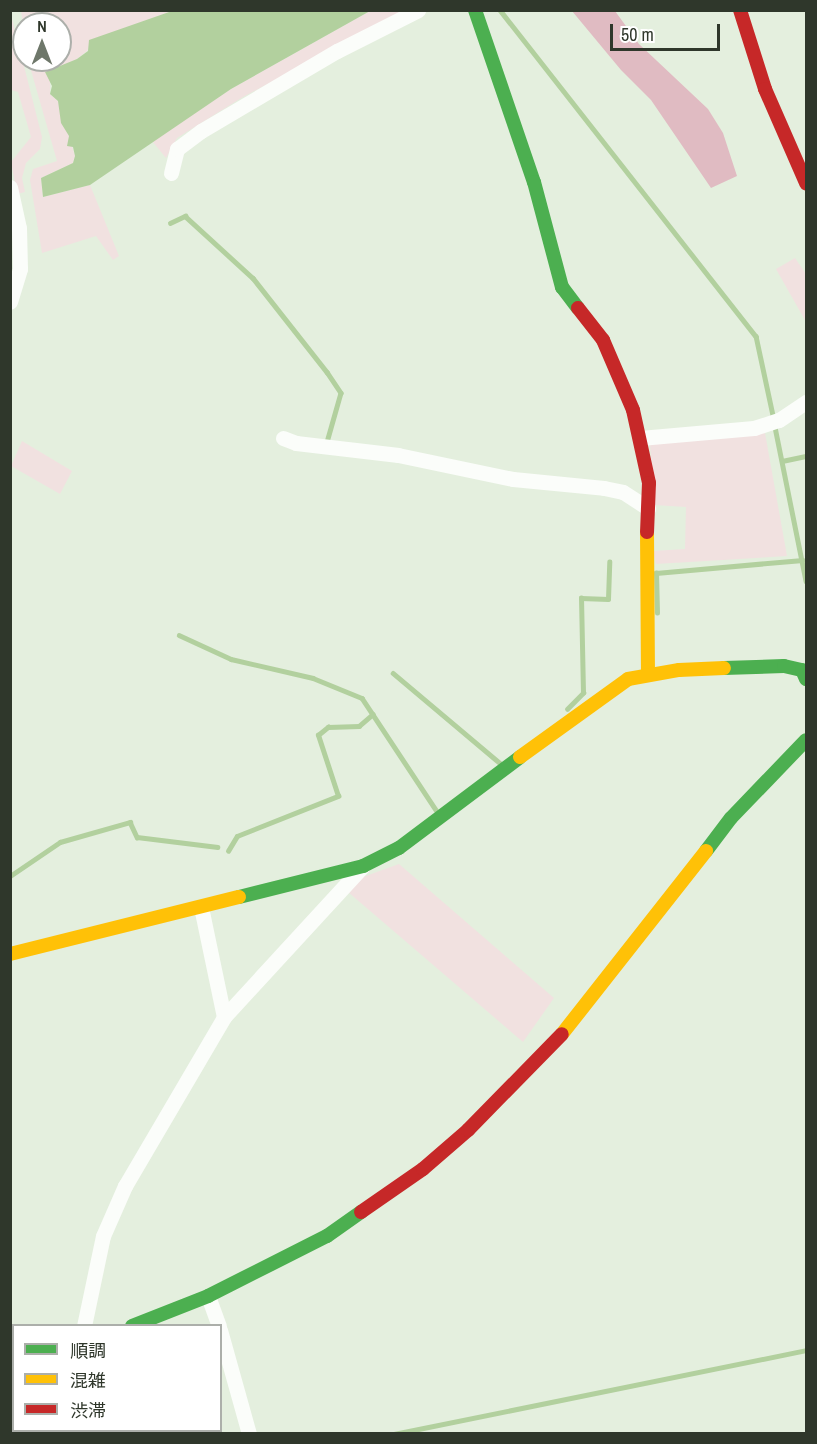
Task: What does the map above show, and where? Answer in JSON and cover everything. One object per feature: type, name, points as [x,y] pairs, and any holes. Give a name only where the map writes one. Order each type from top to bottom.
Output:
[{"type":"street","points":[[171,173],[177,148],[201,131],[338,51],[418,10]]},
{"type":"street","points":[[475,10],[534,182],[562,287],[603,340],[633,410],[649,483],[648,672]]},
{"type":"street","points":[[740,10],[765,89],[807,183]]},
{"type":"street","points":[[10,187],[19,228],[20,269],[10,302]]},
{"type":"street","points":[[640,438],[754,428],[779,420],[807,402]]},
{"type":"street","points":[[282,438],[296,443],[399,455],[513,478],[604,488],[623,492],[648,508]]},
{"type":"street","points":[[10,954],[363,866],[399,848],[614,686],[648,672],[784,666],[802,670],[807,679]]},
{"type":"street","points":[[137,1324],[208,1296],[327,1236],[423,1169],[505,1096],[566,1030],[731,818],[776,767],[807,740]]},
{"type":"street","points":[[84,1324],[104,1236],[125,1186],[224,1017],[363,866]]},
{"type":"street","points":[[201,907],[224,1017]]},
{"type":"street","points":[[208,1296],[218,1324]]},
{"type":"street","points":[[222,1337],[249,1434]]},
{"type":"shaded area","points":[[10,11],[12,72],[25,72],[42,137],[40,149],[26,163],[22,178],[25,192],[17,194],[11,162],[31,137],[18,92],[11,90]]},
{"type":"shaded area","points":[[172,11],[93,40],[87,51],[72,63],[72,12],[21,12]]},
{"type":"shaded area","points":[[172,11],[370,11],[231,89],[90,185],[43,197],[41,178],[73,163],[75,156],[73,147],[67,146],[69,136],[61,123],[58,101],[50,94],[52,86],[45,72],[72,72],[72,61],[88,51],[89,40]]},
{"type":"shaded area","points":[[370,11],[405,11],[243,97],[177,138],[166,158],[152,141],[231,89]]},
{"type":"shaded area","points":[[572,11],[615,11],[639,44],[708,109],[723,133],[737,176],[711,188],[651,100],[621,70]]},
{"type":"shaded area","points":[[31,72],[60,72],[50,80],[50,94],[58,101],[75,156],[73,163],[41,178],[43,197],[90,185],[119,256],[113,260],[96,236],[42,253],[30,180],[33,169],[57,161]]},
{"type":"shaded area","points":[[795,258],[806,274],[806,322],[776,269]]},
{"type":"shaded area","points":[[765,433],[787,556],[656,564],[653,551],[685,549],[686,507],[654,505],[650,443]]},
{"type":"shaded area","points":[[22,441],[72,471],[60,494],[11,466]]},
{"type":"shaded area","points":[[399,864],[554,998],[523,1042],[348,892],[363,877]]},
{"type":"waterway","points":[[500,10],[756,336],[773,415]]},
{"type":"waterway","points":[[170,223],[185,216],[253,278],[327,372],[341,393],[327,442]]},
{"type":"waterway","points":[[775,427],[806,581]]},
{"type":"waterway","points":[[782,461],[806,456]]},
{"type":"waterway","points":[[657,613],[656,573],[802,560]]},
{"type":"waterway","points":[[567,709],[583,693],[581,598],[608,599],[609,562]]},
{"type":"waterway","points":[[179,635],[231,659],[313,678],[362,698],[436,810]]},
{"type":"waterway","points":[[393,673],[500,763]]},
{"type":"waterway","points":[[228,851],[237,836],[338,796],[318,735],[328,727],[359,726],[373,714]]},
{"type":"waterway","points":[[10,876],[60,842],[130,822],[137,837],[217,847]]},
{"type":"waterway","points":[[394,1434],[806,1350]]},
{"type":"traffic: fast","points":[[475,10],[534,182],[562,287],[578,308]]},
{"type":"traffic: fast","points":[[724,668],[784,666],[802,670],[806,679]]},
{"type":"traffic: fast","points":[[706,851],[731,818],[806,740]]},
{"type":"traffic: fast","points":[[239,897],[363,866],[399,848],[520,757]]},
{"type":"traffic: fast","points":[[137,1324],[208,1296],[327,1236],[361,1212]]},
{"type":"traffic: slow","points":[[647,532],[648,672]]},
{"type":"traffic: slow","points":[[520,757],[628,679],[679,670],[724,668]]},
{"type":"traffic: slow","points":[[562,1034],[706,851]]},
{"type":"traffic: slow","points":[[10,954],[239,897]]},
{"type":"traffic: jam","points":[[740,10],[765,89],[806,183]]},
{"type":"traffic: jam","points":[[578,308],[603,340],[633,410],[649,483],[647,532]]},
{"type":"traffic: jam","points":[[361,1212],[423,1169],[468,1130],[562,1034]]}]
